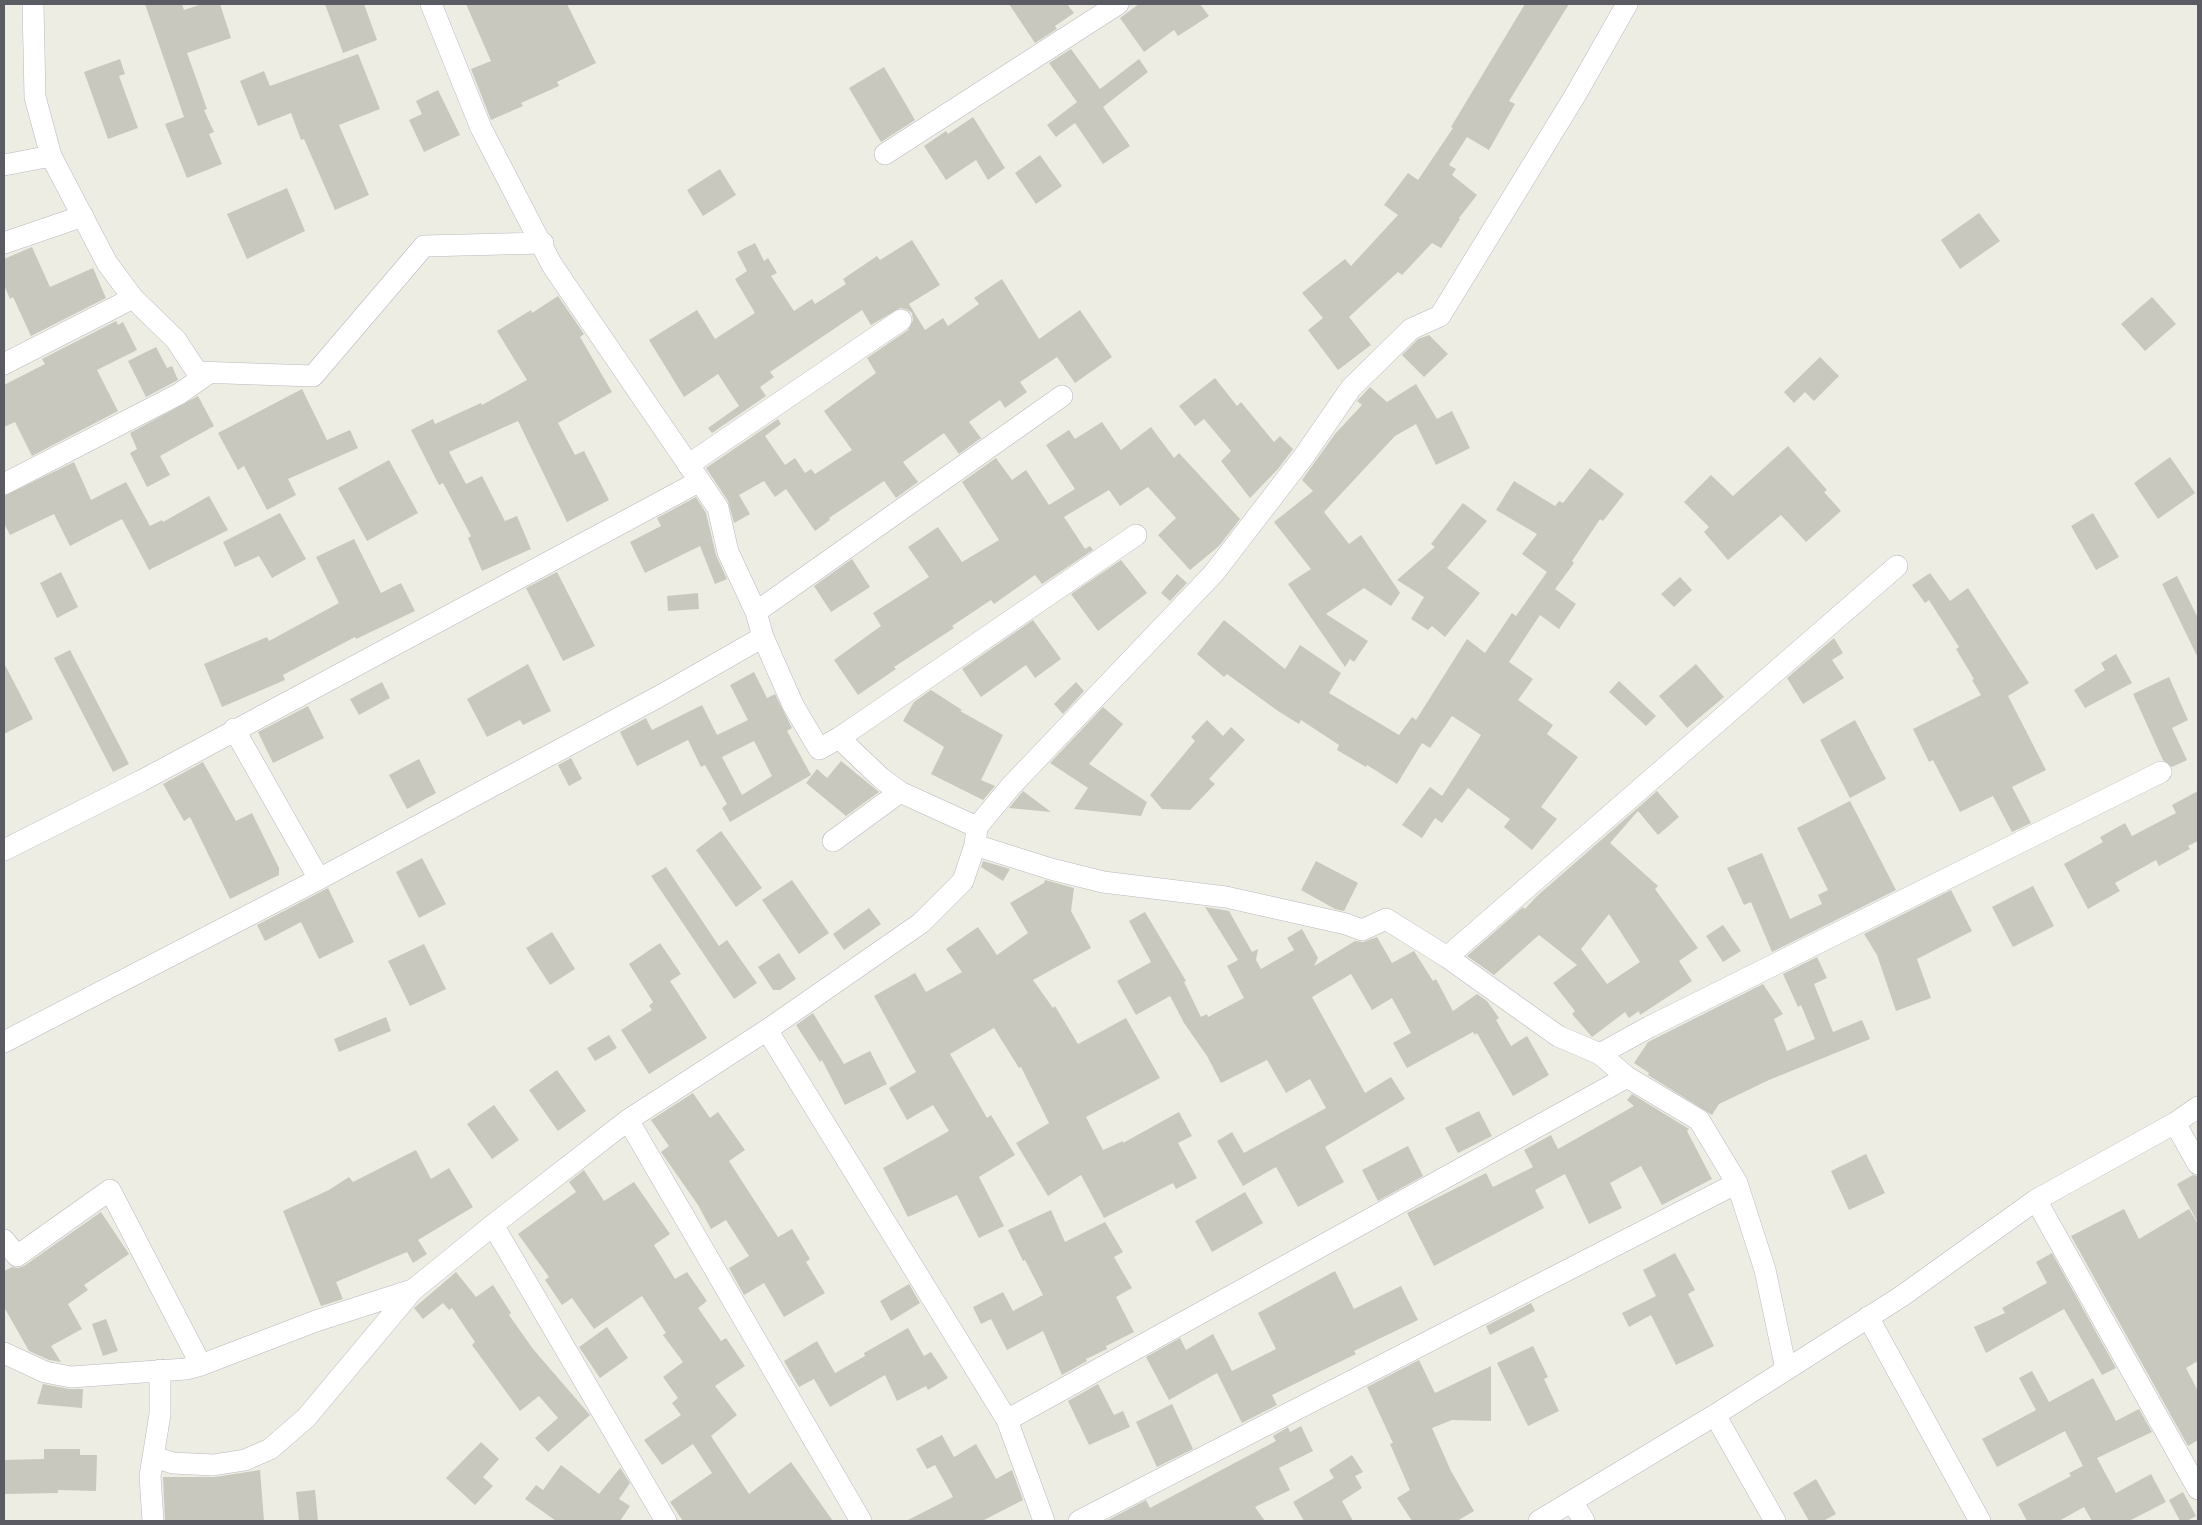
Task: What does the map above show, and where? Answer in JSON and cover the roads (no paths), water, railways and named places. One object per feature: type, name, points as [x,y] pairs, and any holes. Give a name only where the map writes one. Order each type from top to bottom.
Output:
[{"type":"street","points":[[34,4],[35,97],[51,156],[107,263],[133,298],[176,340],[197,372],[313,376],[424,246],[542,243]]},
{"type":"street","points":[[430,4],[481,128],[552,265],[718,508],[728,552],[756,612],[763,637],[793,705],[819,750],[1136,535]]},
{"type":"street","points":[[885,154],[1118,4]]},
{"type":"street","points":[[154,1457],[173,1463],[213,1465],[245,1460],[270,1448],[306,1418],[414,1290],[493,1225],[628,1120],[767,1030],[921,923],[963,881],[976,836],[1011,786],[1214,573],[1304,456],[1351,388],[1411,329],[1440,316],[1576,94],[1626,4]]},
{"type":"street","points":[[4,165],[51,156]]},
{"type":"street","points":[[4,243],[82,216]]},
{"type":"street","points":[[4,364],[133,298]]},
{"type":"street","points":[[4,850],[141,781],[693,474],[901,320]]},
{"type":"street","points":[[4,484],[179,394],[210,373]]},
{"type":"street","points":[[756,612],[1062,396]]},
{"type":"street","points":[[1447,957],[1897,566]]},
{"type":"street","points":[[4,1042],[319,879],[658,697],[763,637]]},
{"type":"street","points":[[234,729],[319,879]]},
{"type":"street","points":[[839,738],[881,778],[900,792],[976,836],[1051,869],[1103,882],[1226,897],[1346,924],[1362,930],[1386,918],[1447,957],[1558,1036],[1600,1054],[1627,1077],[1700,1120],[1737,1183],[1765,1270],[1786,1369]]},
{"type":"street","points":[[1600,1054],[1649,1027],[2161,772]]},
{"type":"street","points":[[833,841],[900,792]]},
{"type":"street","points":[[767,1030],[1007,1420],[1044,1521]]},
{"type":"street","points":[[1007,1420],[1627,1077]]},
{"type":"street","points":[[1539,1521],[1715,1415],[1902,1296],[2036,1200],[2175,1123],[2198,1106]]},
{"type":"street","points":[[628,1120],[861,1521]]},
{"type":"street","points":[[2175,1123],[2198,1164]]},
{"type":"street","points":[[1079,1521],[1737,1183]]},
{"type":"street","points":[[4,1240],[17,1256],[110,1190],[201,1365]]},
{"type":"street","points":[[2036,1200],[2198,1489]]},
{"type":"street","points":[[493,1225],[666,1521]]},
{"type":"street","points":[[4,1353],[45,1372],[71,1377],[201,1365],[316,1321],[414,1290]]},
{"type":"street","points":[[1868,1317],[1980,1521]]},
{"type":"street","points":[[153,1521],[150,1476],[160,1414],[160,1370]]},
{"type":"street","points":[[1715,1415],[1775,1521]]},
{"type":"street","points":[[1572,1501],[1584,1521]]}]
